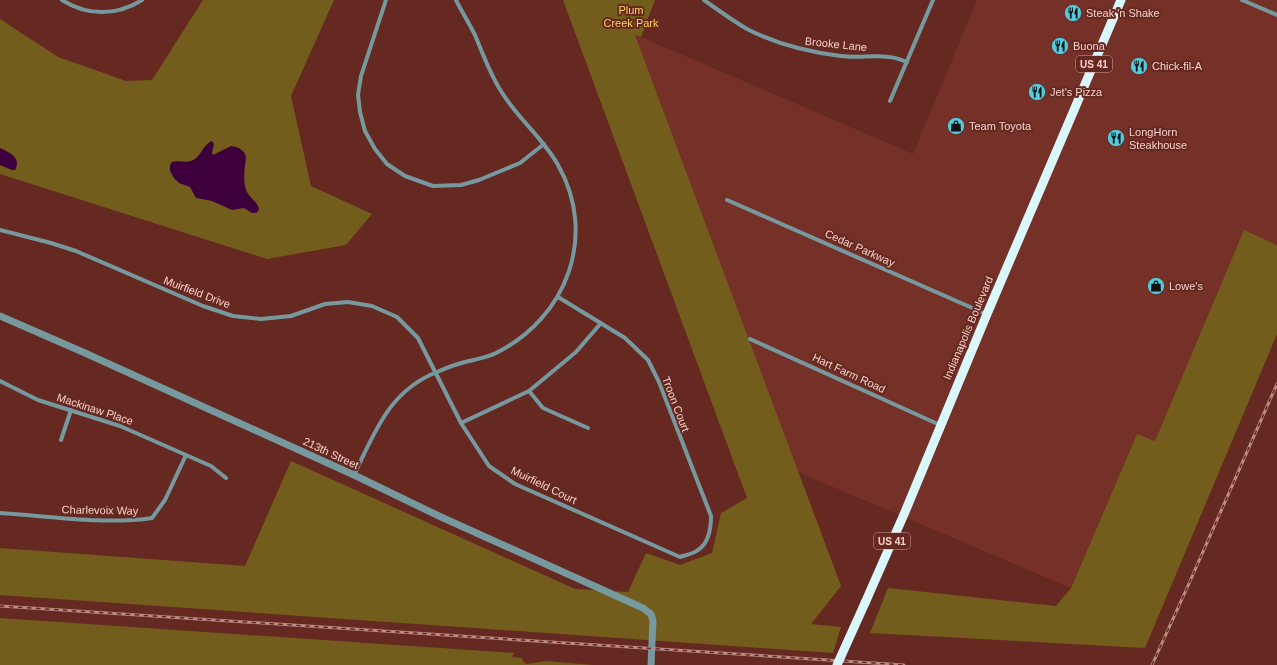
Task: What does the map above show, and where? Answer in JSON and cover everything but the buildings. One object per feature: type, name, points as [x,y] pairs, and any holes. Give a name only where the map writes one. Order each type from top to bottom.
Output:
[{"type":"highway","name":"Indianapolis Boulevard","points":[[837,665],[905,512],[987,314],[1122,0]]},
{"type":"street","points":[[62,0],[80,9],[98,12],[118,11],[142,0]]},
{"type":"street","points":[[386,0],[361,76],[358,94],[360,112],[365,131],[375,149],[387,164],[405,176],[433,186],[461,185],[479,180],[520,163],[544,144]]},
{"type":"street","points":[[354,475],[379,424],[388,411],[408,390],[418,381],[436,372],[496,353],[530,331],[546,315],[558,297],[573,259],[576,232],[575,217],[566,180],[558,164],[544,144],[521,119],[501,92],[456,0]]},
{"type":"street","name":"Brooke Lane","points":[[704,0],[747,28],[766,38],[801,50],[846,57],[891,56],[907,62]]},
{"type":"street","points":[[890,101],[933,0]]},
{"type":"street","points":[[1242,0],[1277,15]]},
{"type":"street","name":"Cedar Parkway","points":[[727,200],[987,314]]},
{"type":"street","name":"Muirfield Drive","points":[[0,230],[76,251],[203,306],[232,316],[261,319],[291,316],[325,304],[348,302],[372,306],[397,318],[418,338],[436,372]]},
{"type":"street","name":"Troon Court","points":[[558,297],[625,338],[648,360],[659,382],[711,516],[711,530],[704,545],[697,551],[693,552]]},
{"type":"street","name":"213th Street","points":[[0,316],[354,475],[441,517],[643,608],[651,614],[653,628],[651,665]]},
{"type":"street","points":[[461,423],[529,391],[576,352],[601,323]]},
{"type":"street","name":"Hart Farm Road","points":[[750,339],[940,425]]},
{"type":"street","name":"Muirfield Court","points":[[436,372],[461,423],[489,466],[515,484],[680,557],[693,552]]},
{"type":"street","name":"Mackinaw Place","points":[[0,381],[38,400],[120,426],[211,466],[226,478]]},
{"type":"street","points":[[529,391],[543,408],[588,428]]},
{"type":"street","points":[[61,440],[71,410]]},
{"type":"street","name":"Charlevoix Way","points":[[0,513],[62,518],[132,521],[152,518],[165,500],[186,456]]},
{"type":"shaded area","points":[[977,0],[1277,0],[1277,245],[1244,231],[1155,441],[1137,434],[1071,588],[798,472],[634,34],[913,154]]},
{"type":"shaded area","points":[[212,141],[214,144],[213,155],[231,146],[239,148],[244,152],[246,157],[244,175],[245,188],[248,194],[256,202],[259,210],[256,213],[252,213],[244,208],[232,210],[212,201],[196,198],[190,187],[179,183],[174,178],[170,171],[170,165],[172,162],[191,161],[200,154],[206,145]]},
{"type":"shaded area","points":[[0,148],[14,156],[17,162],[15,170],[0,165]]},
{"type":"green space","points":[[203,0],[334,0],[291,96],[311,186],[372,214],[346,245],[267,259],[0,174],[0,19],[58,57],[126,81],[152,80]]},
{"type":"green space","name":"Plum Creek Park","points":[[563,0],[655,0],[641,37],[635,35],[841,586],[811,624],[841,627],[833,653],[0,595],[0,548],[245,566],[291,461],[575,589],[628,592],[646,553],[680,565],[712,553],[721,513],[747,498]]},
{"type":"green space","points":[[1244,230],[1277,245],[1277,334],[1145,648],[870,633],[888,588],[1056,606],[1071,588],[1137,434],[1155,441]]},
{"type":"green space","points":[[0,618],[514,653],[512,657],[522,658],[523,662],[527,664],[546,661],[593,665],[0,665]]},
{"type":"railway","points":[[1152,665],[1277,384]]},
{"type":"railway","points":[[0,606],[904,665]]},
{"type":"place","name":"Steak 'n Shake","points":[[1073,13]]},
{"type":"place","name":"Buona","points":[[1060,46]]},
{"type":"place","name":"Chick-fil-A","points":[[1139,66]]},
{"type":"place","name":"Jet's Pizza","points":[[1037,92]]},
{"type":"place","name":"Team Toyota","points":[[956,126]]},
{"type":"place","name":"LongHorn Steakhouse","points":[[1116,138]]},
{"type":"place","name":"Lowe's","points":[[1156,286]]}]
